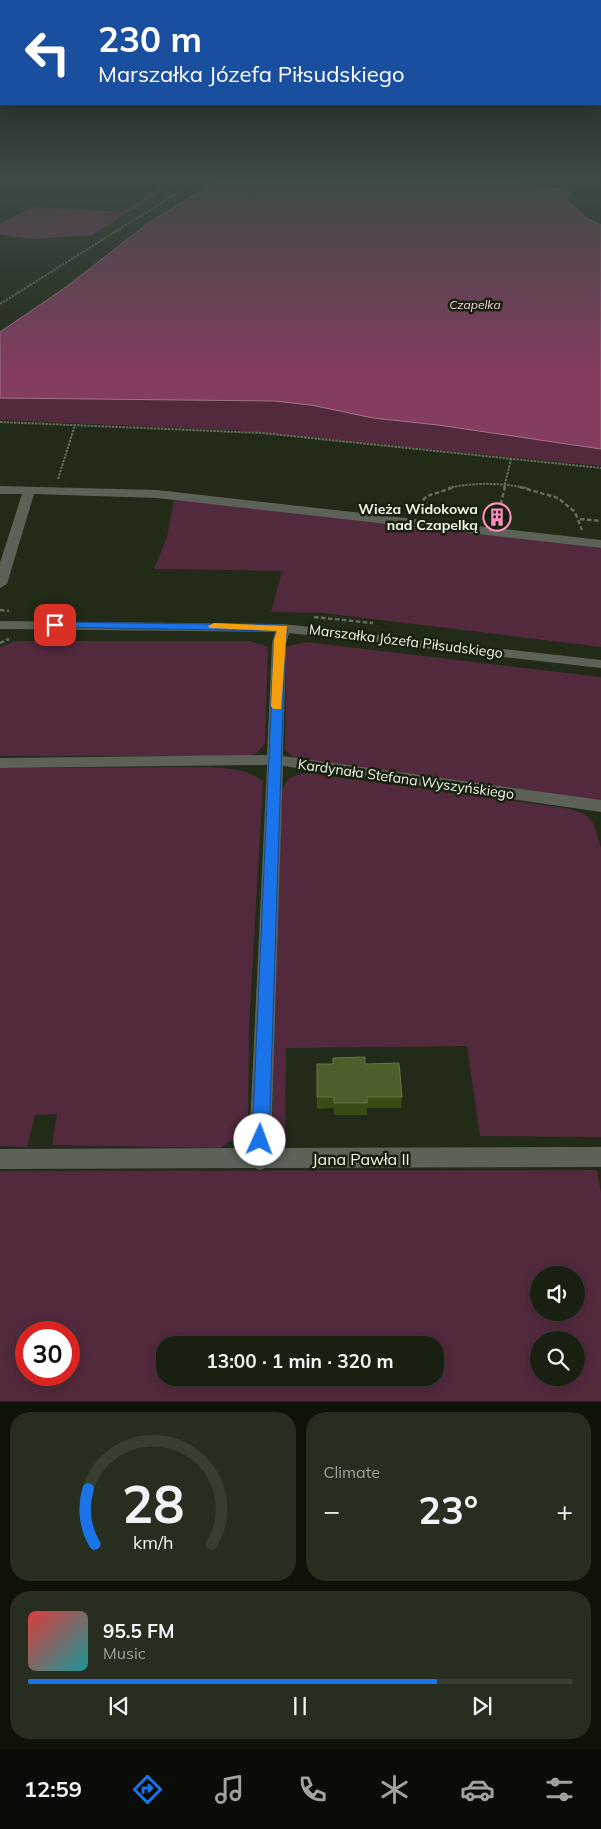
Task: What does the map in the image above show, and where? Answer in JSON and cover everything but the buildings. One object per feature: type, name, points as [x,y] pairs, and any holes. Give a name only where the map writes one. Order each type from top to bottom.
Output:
[{"type":"street","points":[[0,490],[157,494],[601,544]]},
{"type":"street","points":[[0,584],[29,491]]},
{"type":"street","name":"Marszałka Józefa Piłsudskiego","points":[[0,625],[283,628],[601,664]]},
{"type":"street","points":[[260,1160],[279,644],[283,628]]},
{"type":"street","name":"Kardynała Stefana Wyszyńskiego","points":[[0,763],[275,760],[601,806]]},
{"type":"street","name":"Jana Pawła II","points":[[0,1159],[260,1160],[601,1157]]},
{"type":"path","points":[[0,304],[97,243]]},
{"type":"path","points":[[0,422],[262,433],[601,468]]},
{"type":"path","points":[[57,484],[75,425]]},
{"type":"path","points":[[499,511],[511,459]]},
{"type":"path","points":[[411,515],[420,501],[443,489],[476,483],[506,484],[535,490],[555,498],[570,508],[579,519],[582,534]]},
{"type":"path","points":[[484,524],[487,510],[510,512],[506,526]]},
{"type":"path","points":[[579,519],[601,521]]},
{"type":"shaded area","points":[[0,398],[274,401],[311,405],[373,418],[438,425],[601,449],[601,466],[247,431],[0,420]]},
{"type":"shaded area","points":[[174,499],[601,548],[601,647],[323,613],[271,612],[282,571],[154,569],[167,537]]},
{"type":"shaded area","points":[[16,641],[250,641],[268,647],[265,743],[257,753],[247,756],[0,756],[0,647]]},
{"type":"shaded area","points":[[306,642],[601,677],[601,802],[295,759],[285,750],[286,647]]},
{"type":"shaded area","points":[[209,767],[245,772],[263,782],[249,1027],[248,1125],[241,1134],[220,1148],[52,1145],[57,1114],[35,1115],[27,1147],[0,1146],[0,768]]},
{"type":"shaded area","points":[[307,773],[565,808],[582,813],[591,820],[601,848],[601,1137],[480,1136],[467,1046],[286,1048],[285,1141],[272,1125],[282,790],[286,782],[292,777]]},
{"type":"shaded area","points":[[597,1170],[601,1193],[601,1401],[0,1401],[0,1171]]},
{"type":"water","name":"Czapelka","points":[[122,243],[601,243],[601,449],[438,425],[373,418],[311,405],[274,401],[0,398],[0,332],[66,287]]},
{"type":"slow traffic","points":[[214,626],[283,628],[280,640],[277,706]]},
{"type":"place","name":"Wieża Widokowa nad Czapelką","points":[[497,517]]},
{"type":"route","points":[[55,625],[249,626],[283,628],[279,644],[260,1140]]}]
